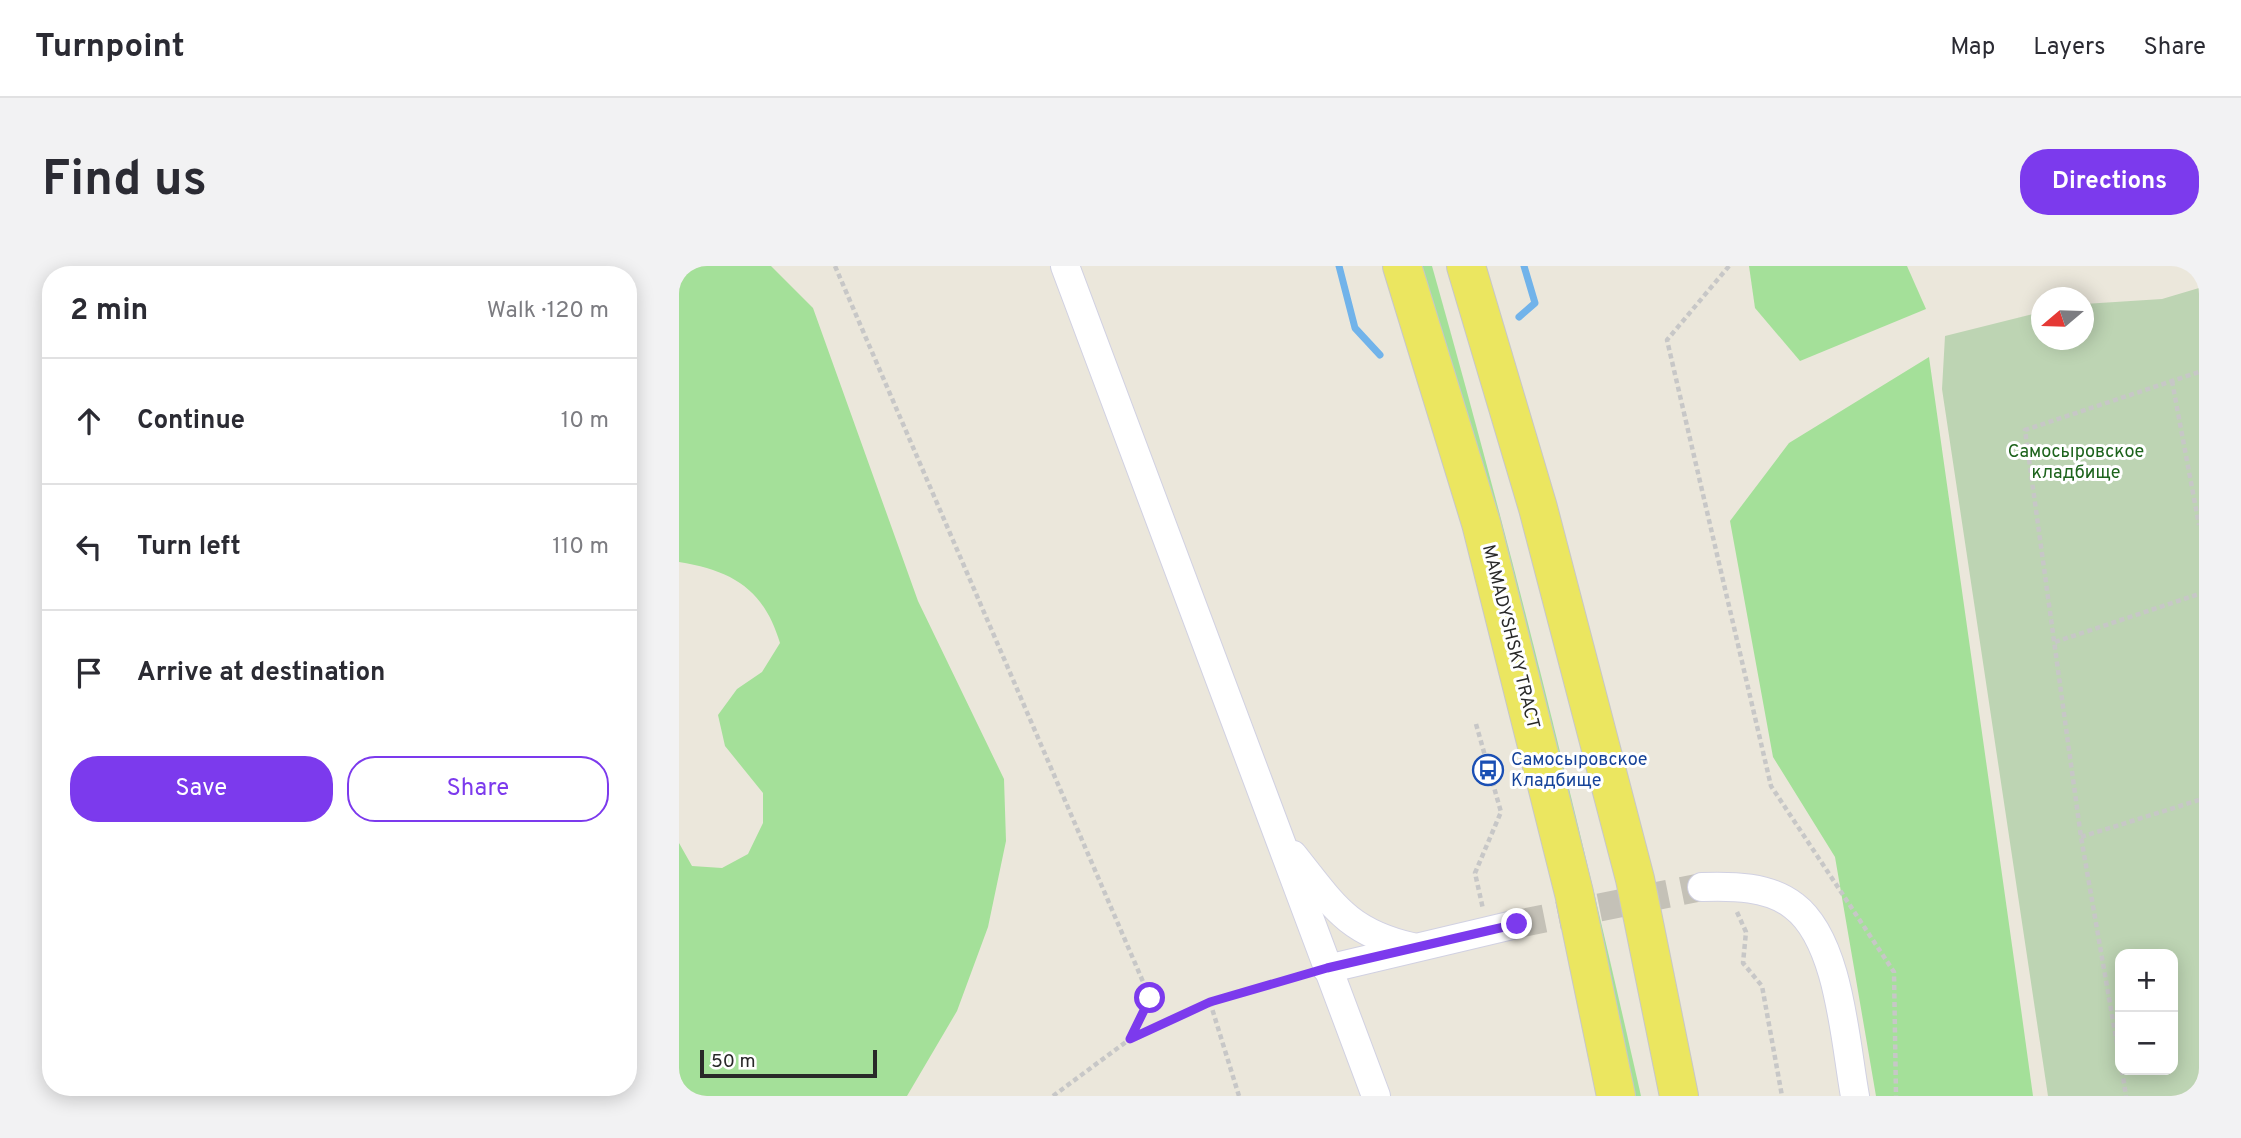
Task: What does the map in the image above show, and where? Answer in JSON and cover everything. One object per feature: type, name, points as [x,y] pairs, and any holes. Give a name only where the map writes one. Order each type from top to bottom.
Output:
[{"type":"main road","name":"MAMADYSHSKY TRACT","points":[[1402,266],[1481,523],[1574,892],[1616,1096]]},
{"type":"main road","points":[[1466,266],[1538,508],[1635,879],[1679,1096]]},
{"type":"street","points":[[1065,266],[1376,1096]]},
{"type":"street","points":[[1278,836],[1333,906],[1355,926],[1380,940],[1415,947]]},
{"type":"street","points":[[1702,887],[1733,886],[1766,892],[1794,906],[1813,927],[1827,955],[1837,993],[1855,1096]]},
{"type":"street","points":[[1327,968],[1517,924]]},
{"type":"path","points":[[835,266],[1150,998],[1130,1039]]},
{"type":"path","points":[[1729,266],[1667,340],[1771,786],[1894,972],[1896,1096]]},
{"type":"path","points":[[2115,1032],[2081,837],[2025,430],[2199,372]]},
{"type":"path","points":[[2172,381],[2199,525]]},
{"type":"path","points":[[2055,642],[2199,594]]},
{"type":"path","points":[[1475,873],[1501,811],[1476,724]]},
{"type":"path","points":[[2081,837],[2199,800]]},
{"type":"path","points":[[1726,909],[1736,909],[1746,932],[1743,963],[1762,986],[1782,1096]]},
{"type":"path","points":[[1053,1096],[1130,1039],[1210,1002],[1327,968]]},
{"type":"path","points":[[1210,1002],[1239,1096]]},
{"type":"path","points":[[2123,1075],[2126,1096]]},
{"type":"green space","points":[[679,266],[771,266],[813,308],[918,601],[1004,779],[1006,841],[988,927],[957,1011],[907,1096],[691,1096],[679,1089],[679,843],[692,866],[722,868],[748,854],[763,823],[763,793],[725,746],[718,715],[737,689],[762,672],[780,643],[765,609],[756,596],[744,586],[716,571],[679,562]]},
{"type":"green space","points":[[1422,266],[1432,266],[1489,472],[1568,783],[1641,1096],[1630,1096]]},
{"type":"green space","points":[[1749,266],[1907,266],[1926,309],[1800,361],[1755,308]]},
{"type":"green space","name":"Самосыровское кладбище","points":[[2199,288],[2199,1096],[2048,1096],[1942,389],[1945,336],[2031,314],[2031,350],[2094,350],[2094,303],[2162,299]]},
{"type":"green space","points":[[1929,357],[2033,1096],[1876,1096],[1835,857],[1773,757],[1730,521],[1789,443]]},
{"type":"waterway","points":[[1339,266],[1355,328],[1380,355]]},
{"type":"waterway","points":[[1519,317],[1535,303],[1524,266]]},
{"type":"tunnel","points":[[1517,924],[1702,887]]},
{"type":"place","name":"Самосыровское Кладбище","points":[[1488,770]]},
{"type":"route","points":[[1150,998],[1130,1039],[1210,1002],[1327,968],[1517,924]]}]
